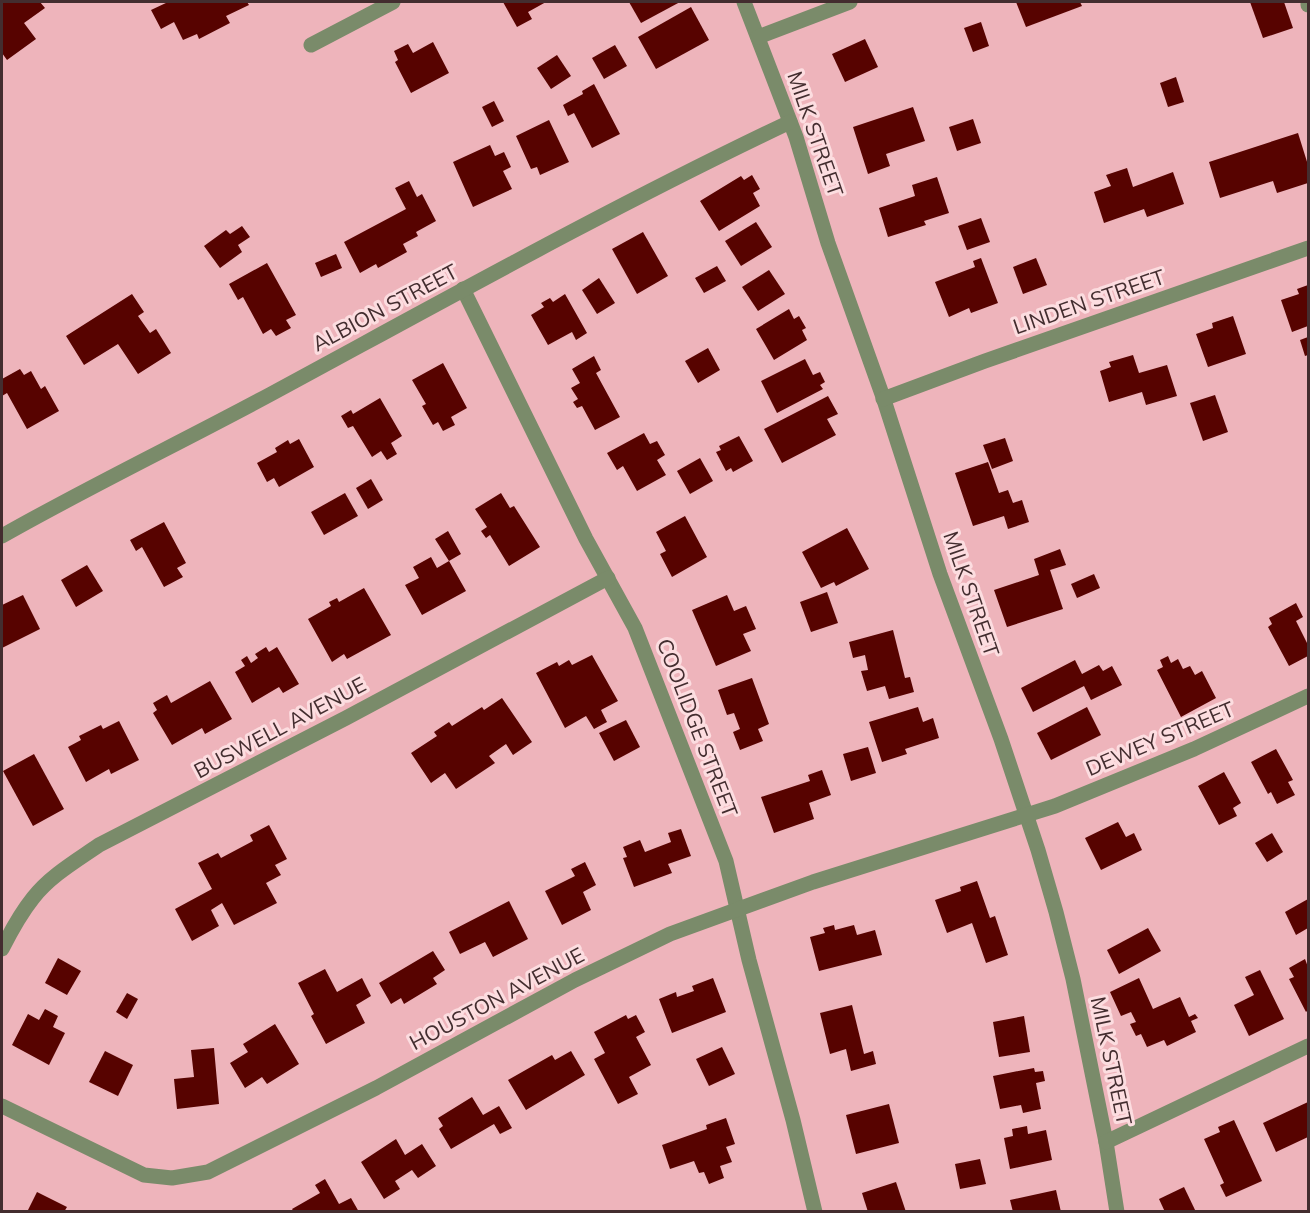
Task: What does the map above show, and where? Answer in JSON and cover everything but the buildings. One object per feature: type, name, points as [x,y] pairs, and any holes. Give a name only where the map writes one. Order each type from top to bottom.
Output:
[{"type":"street","points":[[311,45],[393,2]]},
{"type":"street","name":"MILK STREET","points":[[744,2],[790,122],[828,243],[883,399],[940,574],[1001,739],[1056,912],[1106,1142],[1117,1212]]},
{"type":"street","points":[[758,37],[850,2]]},
{"type":"street","name":"ALBION STREET","points":[[2,536],[657,187],[790,122]]},
{"type":"street","name":"LINDEN STREET","points":[[883,399],[1308,248]]},
{"type":"street","name":"COOLIDGE STREET","points":[[463,289],[523,413],[635,628],[669,711],[726,861],[815,1212]]},
{"type":"street","name":"BUSWELL AVENUE","points":[[2,949],[34,896],[66,867],[99,846],[608,578]]},
{"type":"street","name":"DEWEY STREET","points":[[1026,815],[1126,778],[1308,696]]},
{"type":"street","name":"HOUSTON AVENUE","points":[[2,1106],[144,1175],[172,1178],[208,1172],[376,1088],[575,980],[670,934],[813,882],[1026,815]]},
{"type":"street","points":[[1106,1142],[1308,1046]]}]
